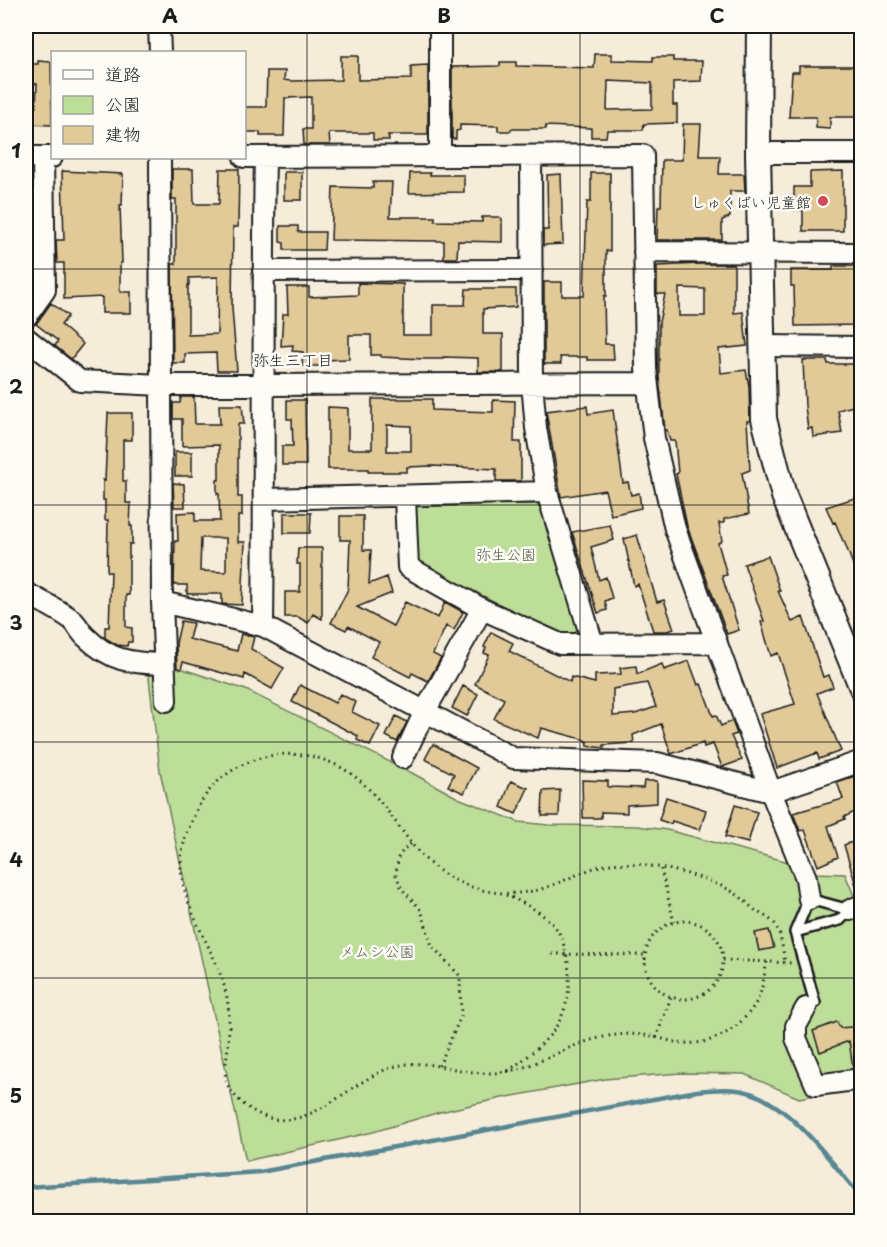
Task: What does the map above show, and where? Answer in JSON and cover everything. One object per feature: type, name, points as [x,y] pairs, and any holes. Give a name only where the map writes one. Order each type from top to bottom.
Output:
[{"type":"street","points":[[159,26],[160,51]]},
{"type":"street","points":[[440,26],[440,156]]},
{"type":"street","points":[[759,26],[758,153],[764,419],[784,496],[861,688]]},
{"type":"street","points":[[758,153],[861,153]]},
{"type":"street","points":[[246,157],[642,155],[647,383],[654,438],[675,529],[771,792],[806,878],[809,899]]},
{"type":"street","points":[[531,156],[532,383],[536,428],[546,492],[593,644]]},
{"type":"street","points":[[26,317],[45,290],[40,157]]},
{"type":"street","points":[[263,626],[265,157]]},
{"type":"street","points":[[160,159],[162,602],[166,701]]},
{"type":"street","points":[[644,252],[861,253]]},
{"type":"street","points":[[263,271],[532,270]]},
{"type":"street","points":[[26,338],[80,381],[161,385],[647,383]]},
{"type":"street","points":[[762,346],[861,347]]},
{"type":"street","points":[[265,499],[546,492]]},
{"type":"street","points":[[405,497],[408,567],[482,609],[560,644],[717,643]]},
{"type":"street","points":[[26,593],[72,620],[99,649],[115,658],[135,663],[164,664]]},
{"type":"street","points":[[162,602],[263,626],[513,758],[657,763],[771,792],[861,761]]},
{"type":"street","points":[[403,758],[425,711],[482,609]]},
{"type":"street","points":[[806,1008],[796,1026],[796,1038],[816,1085],[861,1078]]},
{"type":"lane","points":[[806,1008],[815,1003],[795,932],[809,899],[856,908]]},
{"type":"lane","points":[[795,932],[840,920],[856,908]]},
{"type":"path","points":[[767,962],[758,999],[730,1032],[711,1040],[688,1044],[643,1035],[612,1035],[581,1043],[514,1071],[484,1074],[422,1064],[395,1066],[371,1076],[308,1116],[286,1122],[270,1119],[253,1112],[237,1097],[226,1082],[229,1007],[225,987],[188,896],[181,869],[183,842],[202,800],[216,783],[233,770],[256,758],[284,753],[309,757],[339,765],[360,780],[379,801],[418,853],[439,871],[459,882],[481,891],[505,894],[529,893],[597,866],[636,863],[661,869],[716,883],[736,894],[776,924],[785,963]]},
{"type":"path","points":[[411,843],[398,858],[396,875],[402,889],[421,910],[432,946],[460,976],[461,1016],[439,1066]]},
{"type":"path","points":[[661,869],[674,922]]},
{"type":"path","points":[[505,894],[528,905],[557,929],[570,972],[570,992],[561,1018],[551,1034],[533,1053],[507,1072]]},
{"type":"path","points":[[681,920],[695,922],[716,936],[723,960],[718,978],[706,992],[683,999],[671,997],[660,991],[651,981],[645,969],[645,955],[649,942],[657,931],[668,923],[681,920]]},
{"type":"path","points":[[552,954],[645,955]]},
{"type":"path","points":[[723,960],[803,963]]},
{"type":"path","points":[[656,1038],[671,997]]},
{"type":"green space","name":"弥生公園","points":[[411,504],[536,504],[545,513],[579,627],[572,637],[560,635],[413,560]]},
{"type":"green space","name":"メムシ公園","points":[[180,668],[246,690],[458,798],[519,822],[548,825],[637,826],[667,830],[785,861],[814,873],[845,874],[861,913],[861,1087],[799,1098],[744,1074],[681,1073],[605,1079],[440,1112],[373,1132],[246,1161],[160,771],[148,670]]},
{"type":"building","points":[[595,54],[612,54],[612,60],[653,61],[653,57],[673,57],[673,61],[702,61],[701,81],[673,82],[673,105],[677,105],[677,123],[644,124],[643,130],[607,130],[606,137],[591,137],[591,128],[546,126],[546,129],[498,131],[498,126],[460,125],[460,130],[456,131],[456,139],[452,139],[452,67],[500,66],[500,62],[516,62],[516,66],[594,68]],"holes":[[[608,81],[652,83],[652,109],[607,110]]]},
{"type":"building","points":[[341,56],[358,56],[358,80],[411,79],[411,66],[428,65],[428,135],[388,135],[389,140],[373,140],[373,133],[329,133],[330,145],[304,145],[303,129],[311,129],[311,97],[285,98],[284,136],[260,136],[260,132],[246,132],[246,107],[266,107],[267,71],[285,71],[284,80],[290,81],[341,80]]},
{"type":"building","points":[[38,61],[51,62],[51,125],[26,124],[26,107],[36,107],[37,84],[26,83],[26,64],[38,64]]},
{"type":"building","points":[[799,66],[861,66],[861,117],[830,117],[830,129],[816,128],[816,117],[789,117],[792,72],[799,72]]},
{"type":"building","points":[[683,124],[701,124],[699,156],[720,156],[719,174],[744,174],[745,191],[730,191],[730,217],[722,220],[722,240],[657,240],[658,206],[661,206],[662,160],[682,160]]},
{"type":"building","points":[[172,169],[193,169],[194,204],[219,204],[220,169],[239,169],[238,227],[233,227],[232,308],[237,371],[217,371],[216,353],[185,354],[185,363],[173,363],[172,264],[176,264],[176,199],[172,199]],"holes":[[[218,277],[217,334],[188,335],[189,278]]]},
{"type":"building","points":[[62,171],[123,174],[122,205],[120,205],[122,263],[120,263],[120,292],[131,292],[131,313],[102,313],[102,297],[64,299],[64,263],[57,263],[56,240],[64,240]]},
{"type":"building","points":[[843,171],[843,231],[803,231],[803,210],[794,210],[794,187],[810,187],[810,172]]},
{"type":"building","points":[[284,172],[302,172],[302,200],[284,200]]},
{"type":"building","points":[[410,173],[464,175],[464,192],[409,193]]},
{"type":"building","points":[[591,173],[610,173],[610,251],[606,251],[606,296],[604,296],[605,344],[613,344],[614,360],[560,357],[561,364],[544,364],[544,282],[562,282],[562,296],[584,296],[587,202],[591,202]]},
{"type":"building","points":[[561,174],[563,244],[543,245],[543,230],[548,230],[547,175]]},
{"type":"building","points":[[373,182],[392,182],[390,217],[435,217],[435,221],[482,222],[482,217],[499,217],[502,219],[502,242],[458,241],[457,258],[444,258],[444,241],[331,240],[333,187],[373,188]]},
{"type":"building","points":[[280,226],[298,226],[298,232],[325,232],[324,250],[284,250],[284,243],[280,242]]},
{"type":"building","points":[[734,264],[734,313],[743,312],[747,346],[719,349],[721,373],[746,370],[749,386],[750,421],[747,421],[750,470],[742,473],[749,514],[724,519],[724,523],[719,523],[722,541],[718,543],[727,575],[722,576],[739,630],[727,634],[687,526],[676,474],[678,473],[675,441],[670,441],[667,430],[665,430],[659,378],[659,322],[665,294],[657,294],[657,266]],"holes":[[[679,288],[705,289],[705,316],[679,316]]]},
{"type":"building","points":[[833,266],[856,266],[857,305],[861,305],[861,325],[795,326],[794,286],[791,286],[791,270],[833,270]]},
{"type":"building","points":[[358,283],[403,284],[403,335],[433,335],[433,305],[465,305],[466,289],[516,289],[516,307],[483,309],[483,334],[503,334],[503,372],[478,372],[478,358],[425,359],[371,355],[371,335],[349,335],[349,359],[322,360],[322,366],[302,366],[303,352],[292,351],[293,345],[281,346],[283,314],[288,314],[287,287],[309,287],[309,297],[358,295]]},
{"type":"building","points":[[51,303],[68,316],[61,325],[83,344],[71,359],[55,346],[58,341],[36,324]]},
{"type":"building","points":[[803,360],[827,360],[828,364],[859,364],[860,378],[857,378],[861,404],[838,410],[842,433],[813,437],[812,428],[808,429]]},
{"type":"building","points":[[181,397],[194,397],[195,424],[220,424],[219,405],[242,405],[244,424],[238,424],[238,497],[242,497],[242,516],[238,516],[238,542],[245,542],[242,605],[222,604],[222,594],[187,594],[187,585],[174,585],[175,541],[178,541],[177,513],[195,512],[195,521],[220,521],[219,494],[217,494],[219,445],[182,446],[182,419],[173,419],[173,403],[180,403]],"holes":[[[201,538],[226,538],[226,572],[200,571]]]},
{"type":"building","points":[[372,399],[432,399],[432,410],[493,412],[493,400],[515,401],[514,442],[521,442],[521,481],[496,481],[496,469],[432,466],[407,467],[407,472],[368,472],[368,469],[328,469],[328,407],[348,408],[348,449],[372,449]],"holes":[[[387,425],[411,426],[411,451],[387,451]]]},
{"type":"building","points":[[287,400],[305,400],[306,465],[282,465],[282,446],[293,446],[292,419],[287,419]]},
{"type":"building","points":[[587,406],[588,414],[613,410],[623,483],[628,482],[631,495],[639,493],[641,508],[611,515],[605,490],[561,497],[546,411]]},
{"type":"building","points":[[108,413],[132,413],[132,440],[123,440],[123,481],[126,481],[126,503],[131,503],[130,526],[132,526],[132,544],[129,544],[129,595],[126,595],[126,627],[132,628],[132,642],[128,642],[127,646],[117,645],[105,638],[105,627],[109,627],[111,572],[107,572],[108,520],[105,520],[105,500],[103,500]]},
{"type":"building","points":[[175,452],[192,452],[192,476],[175,476]]},
{"type":"building","points":[[173,483],[184,484],[185,507],[174,507]]},
{"type":"building","points":[[861,496],[860,583],[844,541],[826,507]]},
{"type":"building","points":[[284,513],[311,513],[310,533],[284,533]]},
{"type":"building","points":[[340,516],[363,516],[363,550],[371,550],[369,584],[387,577],[392,593],[357,607],[393,626],[405,602],[438,618],[445,602],[463,612],[454,630],[446,626],[433,654],[441,658],[428,681],[412,673],[410,677],[371,657],[379,642],[348,626],[346,630],[331,623],[348,589],[350,540],[340,540]]},
{"type":"building","points":[[610,525],[614,540],[591,547],[599,580],[606,577],[612,598],[605,601],[607,610],[598,613],[572,532]]},
{"type":"building","points":[[637,535],[657,602],[664,600],[674,629],[653,631],[638,584],[634,586],[624,539]]},
{"type":"building","points":[[298,548],[322,548],[322,619],[313,614],[308,623],[298,617],[285,617],[285,592],[300,592]]},
{"type":"building","points":[[768,556],[780,591],[778,591],[792,622],[803,617],[823,677],[829,675],[833,687],[817,693],[841,751],[819,759],[817,753],[777,768],[760,714],[795,704],[778,653],[771,656],[761,622],[764,621],[744,564]]},
{"type":"building","points":[[181,621],[193,623],[189,639],[237,651],[241,634],[254,637],[251,649],[284,668],[272,689],[245,674],[244,679],[183,662],[181,669],[177,668],[176,643]]},
{"type":"building","points":[[491,632],[513,643],[509,651],[570,682],[571,677],[595,683],[595,675],[621,674],[620,668],[636,666],[637,674],[662,664],[664,670],[689,661],[713,716],[716,715],[721,726],[732,721],[737,734],[731,736],[742,760],[722,767],[713,744],[704,747],[703,743],[671,754],[661,724],[633,735],[634,743],[604,745],[604,748],[587,746],[588,742],[582,739],[541,728],[538,738],[494,719],[504,699],[475,684],[489,655],[484,653],[486,648],[484,647]],"holes":[[[647,683],[656,707],[635,714],[613,716],[613,689]]]},
{"type":"building","points":[[300,685],[335,703],[340,694],[356,702],[352,712],[380,726],[370,746],[357,740],[358,736],[292,702]]},
{"type":"building","points":[[463,686],[478,694],[467,716],[452,708]]},
{"type":"building","points":[[396,716],[407,722],[397,742],[386,736]]},
{"type":"building","points":[[433,744],[477,768],[464,793],[448,786],[454,774],[425,759]]},
{"type":"building","points":[[861,774],[861,809],[828,826],[838,857],[818,866],[805,830],[800,831],[793,813],[843,799],[837,782]]},
{"type":"building","points":[[582,780],[608,781],[608,787],[643,788],[644,781],[657,781],[657,803],[627,805],[627,813],[601,812],[601,818],[583,818]]},
{"type":"building","points":[[511,781],[528,788],[516,814],[501,807]]},
{"type":"building","points":[[560,790],[559,816],[542,816],[543,791]]},
{"type":"building","points":[[666,797],[706,810],[700,830],[672,821],[671,824],[659,820]]},
{"type":"building","points":[[735,805],[757,812],[748,843],[725,837]]},
{"type":"building","points":[[861,839],[861,892],[858,892],[844,845]]},
{"type":"building","points":[[769,930],[774,948],[759,951],[755,933]]},
{"type":"building","points":[[837,1022],[840,1028],[861,1026],[861,1067],[853,1068],[849,1041],[820,1052],[813,1031]]},
{"type":"waterway","points":[[26,1187],[260,1172],[697,1091],[727,1089],[756,1095],[786,1114],[814,1140],[862,1198]]},
{"type":"place","name":"しゅくばい児童館","points":[[823,201]]},
{"type":"district","name":"弥生三丁目","points":[[293,359]]}]
